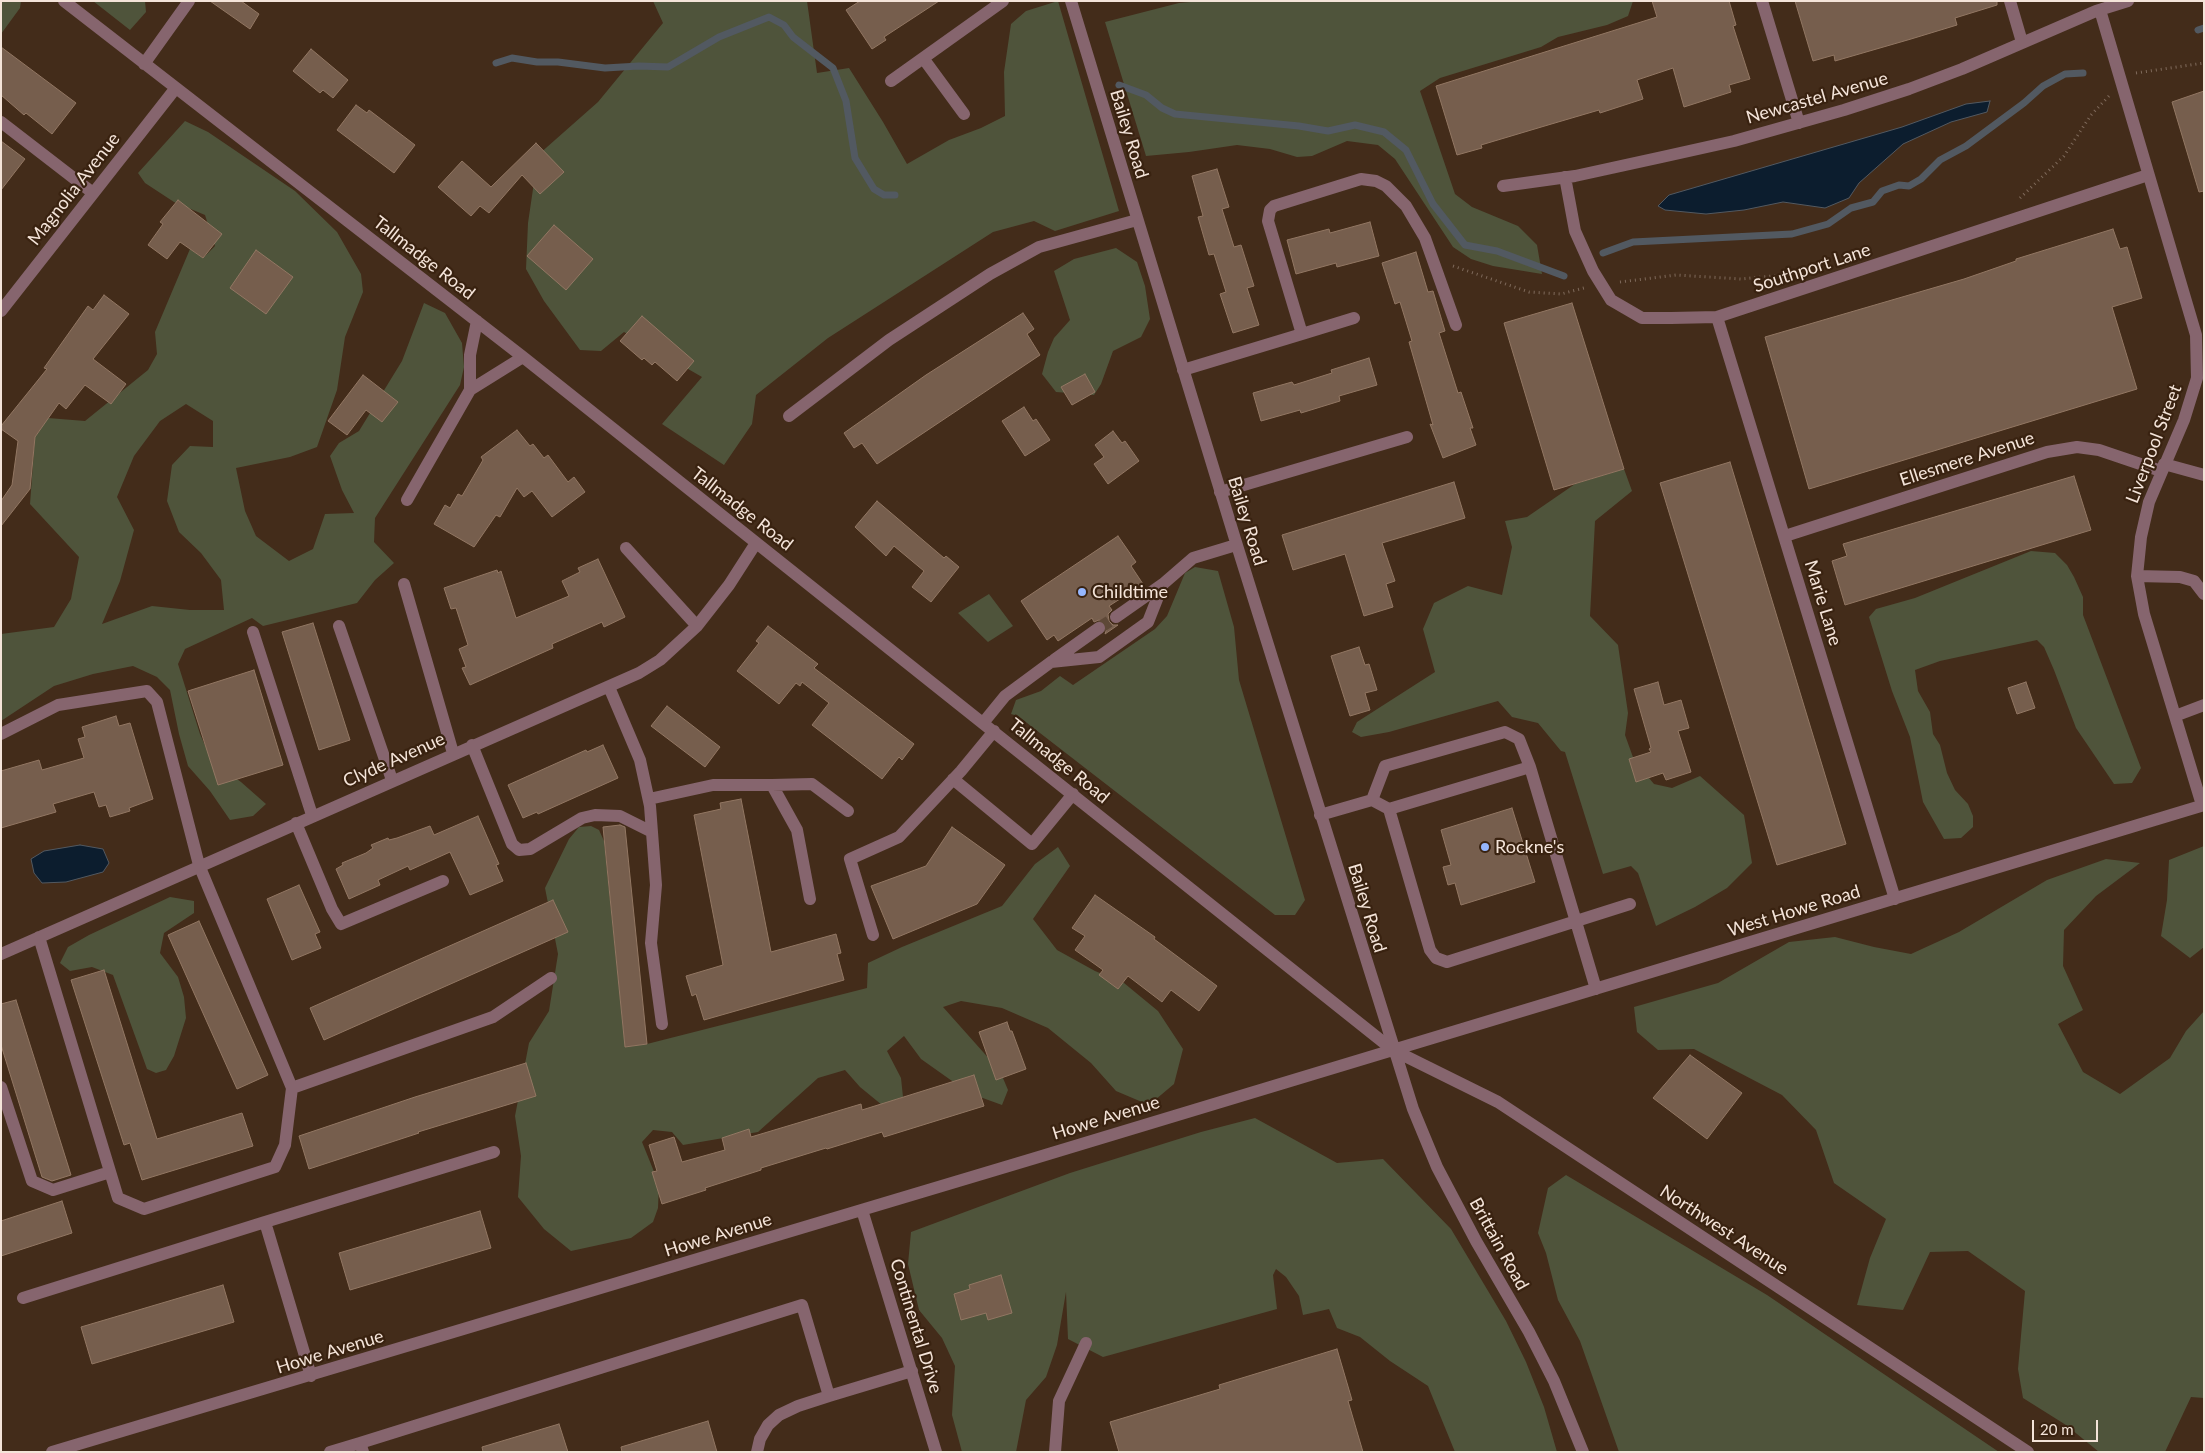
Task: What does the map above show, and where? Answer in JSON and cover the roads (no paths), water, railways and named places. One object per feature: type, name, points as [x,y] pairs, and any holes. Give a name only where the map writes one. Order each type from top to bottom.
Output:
[{"type":"street","name":"Tallmadge Road","points":[[64,1],[175,89],[523,357],[1394,1050]]},
{"type":"street","points":[[144,64],[189,1]]},
{"type":"street","points":[[891,81],[1003,1]]},
{"type":"street","name":"Bailey Road","points":[[1071,1],[1236,545],[1394,1050]]},
{"type":"street","points":[[1762,1],[1798,123]]},
{"type":"street","points":[[2010,1],[2022,42]]},
{"type":"street","name":"Newcastel Avenue","points":[[1503,186],[1565,177],[1680,153],[1798,123],[1909,89],[1962,69],[2100,10],[2128,1]]},
{"type":"street","name":"Liverpool Street","points":[[2100,10],[2196,341],[2197,378],[2184,420],[2149,502],[2141,537],[2137,576],[2144,614],[2203,805]]},
{"type":"street","points":[[923,58],[964,114]]},
{"type":"street","name":"Magnolia Avenue","points":[[1,311],[175,89]]},
{"type":"street","points":[[1,122],[93,193]]},
{"type":"street","name":"Southport Lane","points":[[1565,177],[1575,231],[1593,271],[1611,300],[1642,318],[1717,317],[2148,175]]},
{"type":"street","points":[[1302,334],[1268,221],[1270,210],[1274,206],[1369,178],[1386,186],[1396,195],[1418,224],[1432,256],[1456,325]]},
{"type":"street","points":[[789,416],[889,340],[990,274],[1039,247],[1137,220]]},
{"type":"street","name":"Marie Lane","points":[[1717,317],[1895,899]]},
{"type":"street","points":[[1183,370],[1354,318]]},
{"type":"street","points":[[470,390],[470,355],[477,321]]},
{"type":"street","points":[[407,500],[470,390],[523,357]]},
{"type":"street","points":[[1220,492],[1407,438]]},
{"type":"street","name":"Ellesmere Avenue","points":[[1785,536],[2047,452],[2077,447],[2099,450],[2163,467],[2204,475]]},
{"type":"street","name":"Clyde Avenue","points":[[1,954],[453,753],[639,673],[660,660],[697,626],[729,585],[756,543]]},
{"type":"street","points":[[1116,617],[1163,584],[1193,558],[1236,545]]},
{"type":"street","points":[[626,548],[697,626]]},
{"type":"street","points":[[2137,576],[2180,576],[2194,581],[2204,594]]},
{"type":"street","points":[[404,584],[453,753]]},
{"type":"street","points":[[1052,662],[1099,656],[1107,651],[1148,622],[1163,584]]},
{"type":"street","points":[[339,626],[392,780]]},
{"type":"street","points":[[983,723],[1005,696],[1098,628]]},
{"type":"street","points":[[253,632],[312,816]]},
{"type":"street","points":[[609,687],[640,760],[649,799],[656,885],[651,943],[662,1024]]},
{"type":"street","points":[[1,734],[58,705],[147,691],[157,702],[199,865],[292,1088],[285,1145],[275,1167],[144,1208],[118,1198],[39,937]]},
{"type":"street","points":[[2175,716],[2204,705]]},
{"type":"street","points":[[873,935],[850,859],[860,857],[898,837],[994,732]]},
{"type":"street","points":[[1372,800],[1385,766],[1505,732],[1520,739],[1596,989]]},
{"type":"street","points":[[472,745],[512,844],[519,850],[530,849],[582,818],[595,815],[620,816],[652,832]]},
{"type":"street","points":[[1320,815],[1372,800],[1390,809],[1530,767]]},
{"type":"street","points":[[953,779],[1032,844],[1072,794]]},
{"type":"street","points":[[772,784],[797,830],[810,899]]},
{"type":"street","points":[[649,799],[713,785],[812,784],[848,811]]},
{"type":"street","name":"West Howe Road","points":[[1394,1050],[2203,805]]},
{"type":"street","points":[[1390,809],[1430,950],[1436,958],[1447,962],[1630,904]]},
{"type":"street","points":[[296,823],[332,909],[341,924],[443,881]]},
{"type":"street","points":[[292,1088],[492,1016],[551,978]]},
{"type":"street","name":"Howe Avenue","points":[[52,1452],[311,1376],[1394,1050]]},
{"type":"street","name":"Brittain Road","points":[[1394,1050],[1413,1109],[1437,1167],[1554,1381],[1583,1452]]},
{"type":"street","name":"Northwest Avenue","points":[[1394,1050],[1498,1102],[2028,1452]]},
{"type":"street","points":[[1,1087],[32,1181],[53,1190],[110,1172]]},
{"type":"street","points":[[22,1298],[494,1152]]},
{"type":"street","name":"Continental Drive","points":[[862,1210],[936,1452]]},
{"type":"street","points":[[265,1222],[311,1376]]},
{"type":"street","points":[[330,1452],[362,1447],[802,1305],[829,1396]]},
{"type":"street","points":[[1055,1452],[1059,1401],[1086,1343]]},
{"type":"street","points":[[757,1452],[760,1439],[768,1425],[779,1415],[798,1406],[912,1371]]},
{"type":"water","points":[[1990,101],[1987,112],[1951,122],[1903,144],[1859,183],[1849,198],[1825,208],[1783,202],[1744,210],[1706,214],[1665,210],[1658,206],[1669,195],[1902,127],[1966,104]]},
{"type":"water","points":[[80,845],[103,849],[109,863],[103,872],[66,882],[42,883],[34,873],[31,859],[44,851]]},
{"type":"waterway","points":[[496,63],[512,58],[605,68],[668,67],[719,37],[769,17],[784,25],[793,37],[833,68],[846,101],[855,158],[874,189],[884,195],[895,195]]},
{"type":"waterway","points":[[2198,30],[2204,28]]},
{"type":"waterway","points":[[1603,253],[1633,242],[1792,234],[1828,224],[1851,208],[1873,202],[1882,191],[1899,185],[1909,186],[1921,179],[1940,160],[1966,146],[2024,103],[2043,86],[2065,74],[2083,73]]},
{"type":"waterway","points":[[1119,85],[1146,95],[1162,108],[1175,114],[1299,126],[1328,131],[1355,125],[1384,132],[1406,150],[1433,204],[1465,245],[1497,251],[1564,276]]},
{"type":"tunnel","points":[[1099,628],[1116,617]]},
{"type":"place","name":"Childtime","points":[[1082,592]]},
{"type":"place","name":"Rockne's","points":[[1485,847]]}]
